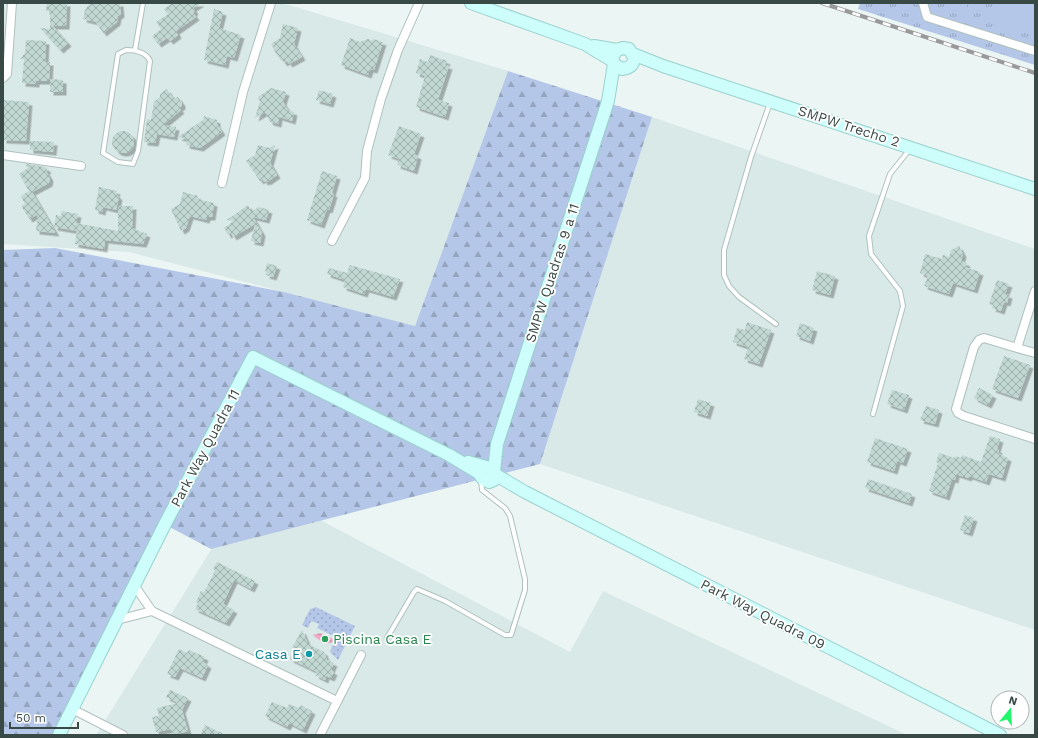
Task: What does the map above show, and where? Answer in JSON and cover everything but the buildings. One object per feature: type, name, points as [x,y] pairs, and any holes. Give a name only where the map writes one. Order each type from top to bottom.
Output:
[{"type":"street","points":[[3,78],[7,74],[12,3]]},
{"type":"street","points":[[222,183],[243,92],[271,3]]},
{"type":"street","points":[[332,241],[346,211],[365,178],[367,151],[381,99],[398,50],[419,3]]},
{"type":"street","points":[[472,3],[585,44],[617,50],[623,48],[629,49],[631,63],[618,68],[585,44]]},
{"type":"street","points":[[923,3],[926,17],[1035,51]]},
{"type":"street","points":[[613,63],[612,57],[617,50]]},
{"type":"street","name":"SMPW Quadras 9 a 11","points":[[487,473],[608,101],[613,63]]},
{"type":"street","name":"SMPW Quadras 9 a 11","points":[[608,101],[631,63]]},
{"type":"street","name":"SMPW Trecho 2","points":[[631,63],[663,66],[912,147],[1035,189]]},
{"type":"street","points":[[3,155],[80,166]]},
{"type":"street","points":[[1017,348],[1035,291]]},
{"type":"street","points":[[1035,353],[984,338],[979,340],[974,347],[956,409],[958,413],[964,416],[1035,439]]},
{"type":"street","name":"Park Way Quadra 11","points":[[59,735],[134,585],[253,357],[487,473]]},
{"type":"street","name":"Park Way Quadra 09","points":[[487,473],[1000,735]]},
{"type":"street","points":[[134,585],[152,611],[337,701]]},
{"type":"street","points":[[117,620],[152,611]]},
{"type":"street","points":[[320,735],[361,655]]},
{"type":"street","points":[[72,709],[123,735]]},
{"type":"lane","points":[[135,50],[143,3]]},
{"type":"lane","points":[[126,50],[135,50],[145,55],[150,61],[138,151],[133,164],[118,162],[103,153],[118,54],[126,50]]},
{"type":"lane","points":[[771,101],[751,157],[724,250],[724,275],[729,286],[739,297],[776,324]]},
{"type":"lane","points":[[873,414],[903,306],[900,291],[871,254],[869,236],[890,174],[912,147]]},
{"type":"lane","points":[[387,638],[414,592],[417,590],[445,601],[505,635],[511,635],[524,598],[525,579],[510,516],[505,508],[482,490],[487,473]]},
{"type":"shaded area","points":[[3,3],[275,3],[289,5],[508,71],[415,326],[129,252],[3,244]]},
{"type":"shaded area","points":[[652,117],[1035,249],[1035,630],[540,464]]},
{"type":"shaded area","points":[[252,484],[570,652],[603,591],[907,735],[96,735]]},
{"type":"green space","points":[[860,3],[1035,3],[1035,65],[858,9]]},
{"type":"green space","points":[[949,3],[968,3],[966,9]]},
{"type":"green space","points":[[998,3],[1035,3],[1035,35],[992,21]]},
{"type":"green space","points":[[508,71],[652,117],[540,464],[211,549],[162,523],[59,735],[3,735],[3,250],[55,248],[284,292],[415,326]]},
{"type":"green space","points":[[316,607],[355,626],[338,660],[330,652],[333,644],[338,638],[317,628],[319,624],[311,621],[308,628],[302,625],[310,609]]},
{"type":"water","name":"Piscina Casa E","points":[[320,633],[336,640],[327,643],[321,641],[313,635]]},
{"type":"railway","points":[[822,3],[1035,73]]},
{"type":"place","name":"Piscina Casa E","points":[[325,639]]},
{"type":"place","name":"Casa E","points":[[309,654]]}]
